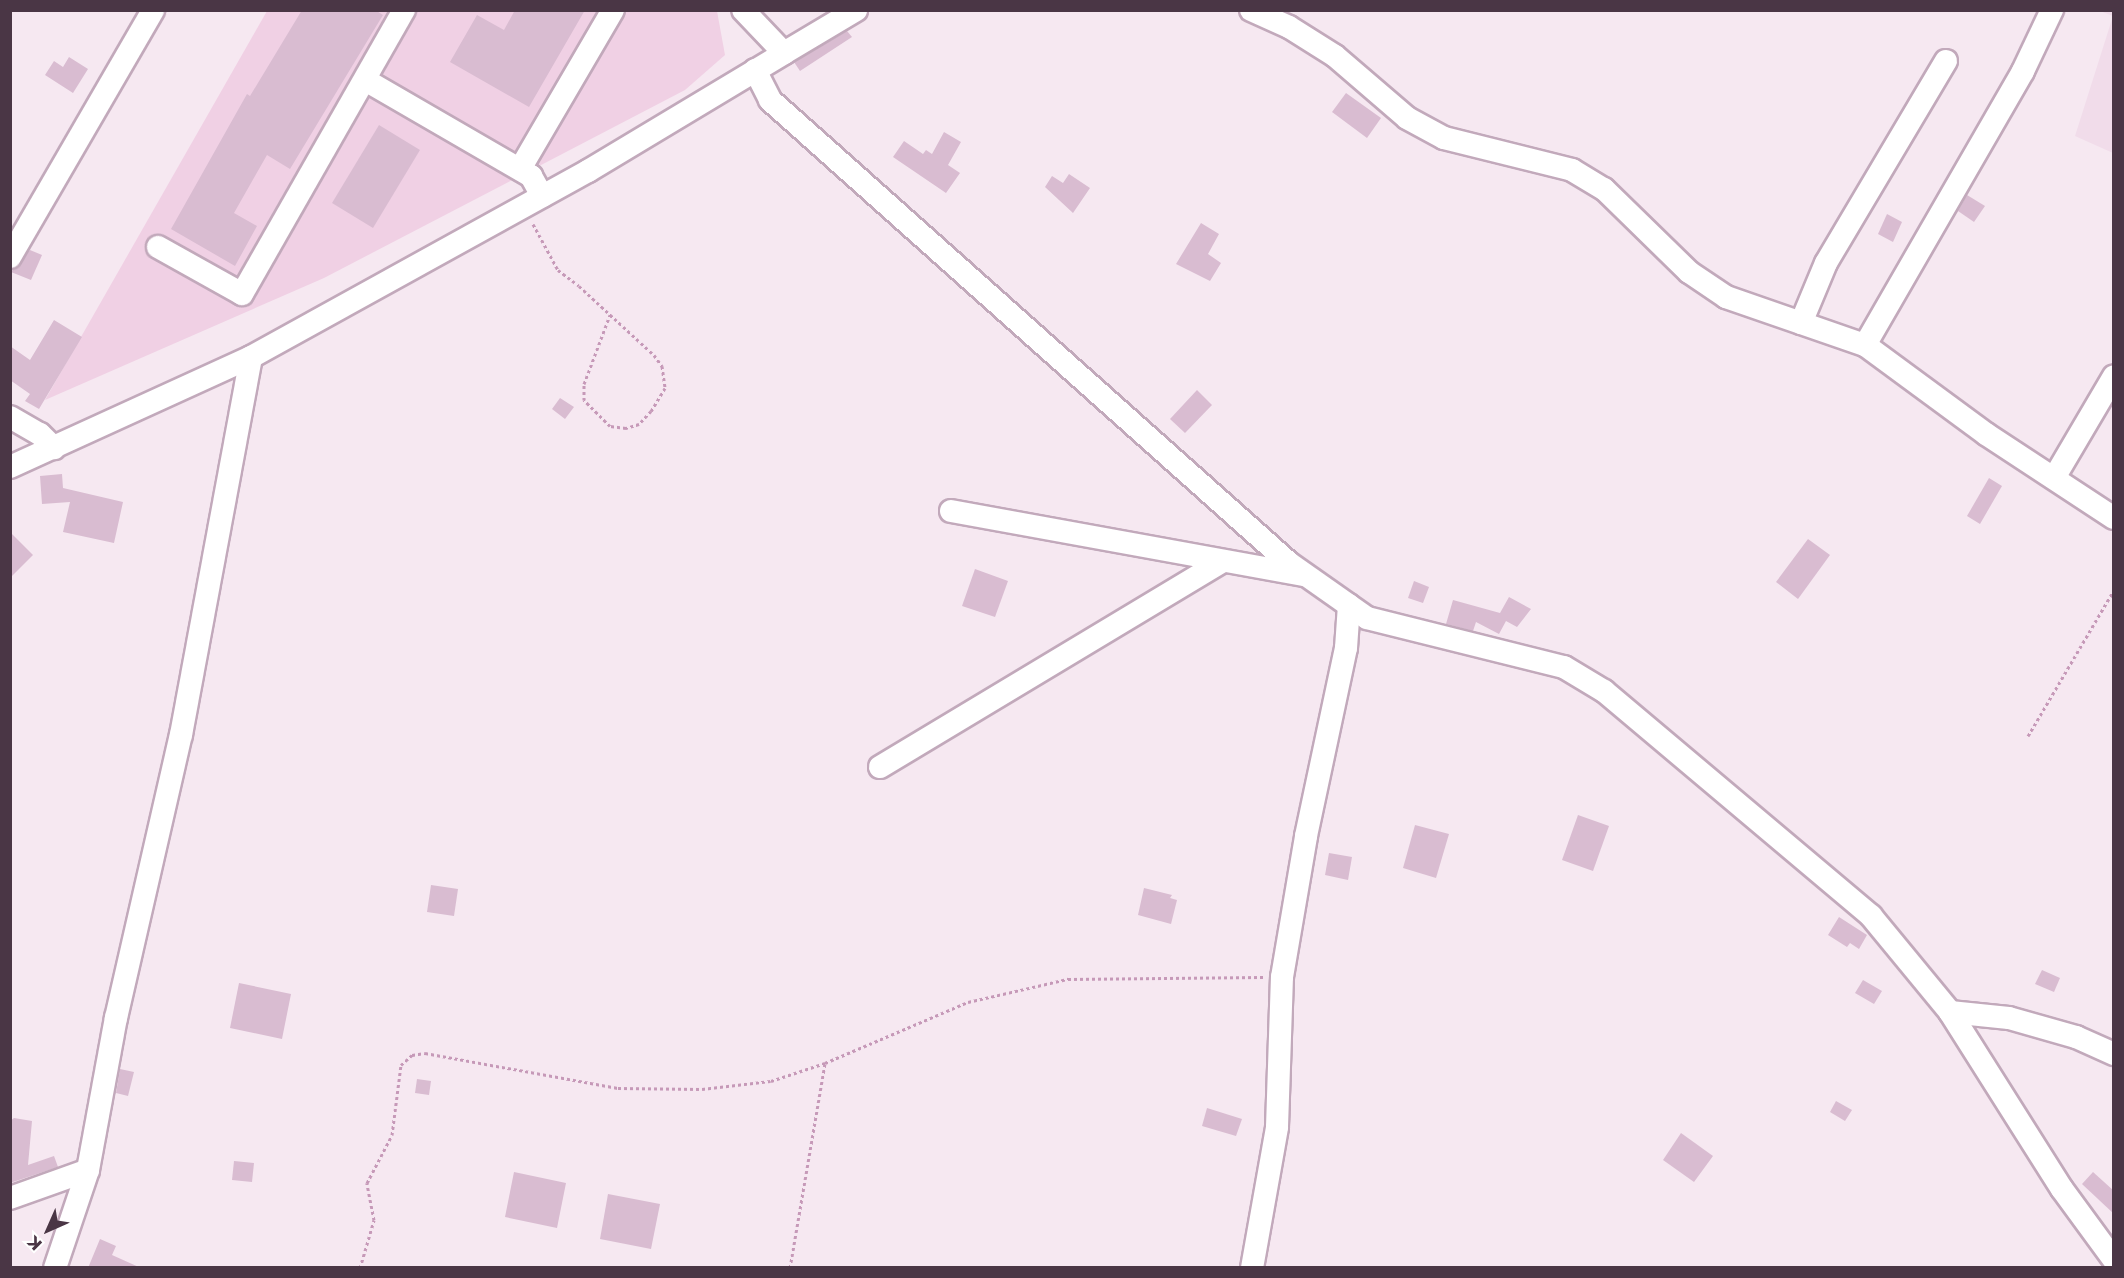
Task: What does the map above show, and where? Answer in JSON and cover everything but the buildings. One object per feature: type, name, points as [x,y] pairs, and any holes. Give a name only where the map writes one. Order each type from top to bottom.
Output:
[{"type":"street","points":[[10,257],[153,10]]},
{"type":"street","points":[[158,248],[242,294],[367,81],[404,10]]},
{"type":"street","points":[[520,169],[613,10]]},
{"type":"street","points":[[742,10],[784,53]]},
{"type":"street","points":[[10,467],[251,357],[533,201],[856,10]]},
{"type":"street","points":[[1251,10],[1289,27],[1335,56],[1407,118],[1444,138],[1572,170],[1630,211],[1656,243],[1726,297],[1865,345],[1986,434],[2114,518]]},
{"type":"street","points":[[1865,345],[2023,71],[2052,10]]},
{"type":"street","points":[[1801,323],[1826,263],[1946,61]]},
{"type":"street","points":[[755,70],[770,100],[1307,576],[1367,618],[1564,667],[1604,691],[1871,916],[1950,1012],[2062,1190],[2114,1260]]},
{"type":"street","points":[[367,81],[531,176],[533,201]]},
{"type":"street","points":[[55,1268],[88,1170],[117,1018],[181,735],[251,357]]},
{"type":"street","points":[[2054,478],[2114,376]]},
{"type":"street","points":[[10,417],[40,434],[54,448]]},
{"type":"street","points":[[951,511],[1307,576]]},
{"type":"street","points":[[880,767],[1223,561]]},
{"type":"street","points":[[1252,1268],[1277,1127],[1282,977],[1306,836],[1346,648],[1349,606]]},
{"type":"street","points":[[1950,1012],[2009,1018],[2076,1037],[2114,1054]]},
{"type":"street","points":[[10,1198],[88,1170]]},
{"type":"path","points":[[533,201],[558,270],[610,315],[654,355],[667,377],[651,411],[639,424],[626,428],[610,426],[584,400],[584,384],[610,315]]},
{"type":"path","points":[[2028,736],[2114,590]]},
{"type":"path","points":[[360,1268],[374,1220],[367,1183],[392,1135],[401,1065],[412,1055],[425,1053],[618,1088],[702,1089],[759,1082],[825,1063],[968,1002],[1068,979],[1282,977]]},
{"type":"path","points":[[790,1268],[825,1063]]},
{"type":"shaded area","points":[[267,11],[717,11],[725,55],[685,90],[324,278],[45,400]]},
{"type":"shaded area","points":[[2100,11],[2113,11],[2113,16]]},
{"type":"shaded area","points":[[2113,16],[2113,153],[2075,136]]}]
